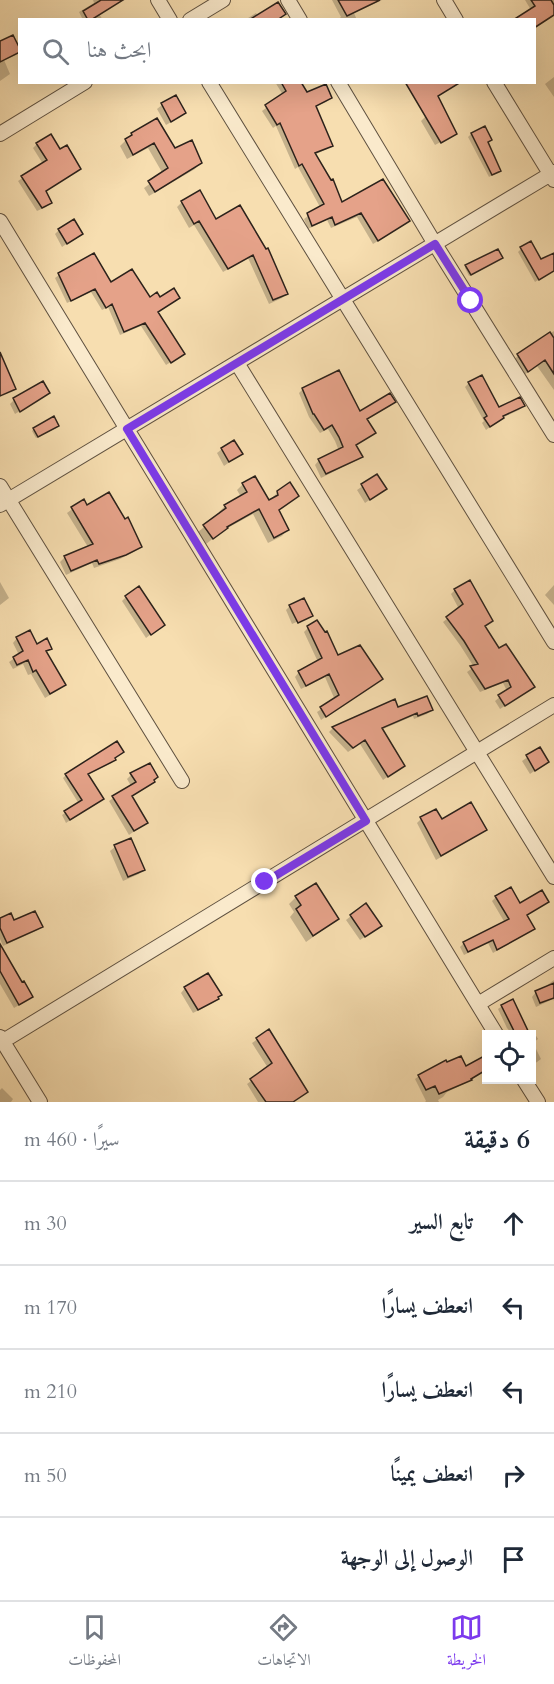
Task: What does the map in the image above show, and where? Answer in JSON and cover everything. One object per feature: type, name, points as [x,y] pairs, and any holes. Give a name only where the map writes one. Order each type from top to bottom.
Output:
[{"type":"street","points":[[158,0],[169,18]]},
{"type":"street","points":[[193,18],[223,0]]},
{"type":"street","points":[[288,0],[299,18]]},
{"type":"street","points":[[444,0],[455,18]]},
{"type":"street","points":[[0,134],[82,84]]},
{"type":"street","points":[[210,84],[554,642]]},
{"type":"street","points":[[339,84],[435,244],[554,435]]},
{"type":"street","points":[[4,503],[553,175],[495,84]]},
{"type":"street","points":[[0,221],[493,1030]]},
{"type":"street","points":[[237,363],[554,877]]},
{"type":"street","points":[[0,486],[4,503],[182,781]]},
{"type":"street","points":[[40,1102],[1,1040],[366,821],[554,705]]},
{"type":"street","points":[[478,1004],[554,958]]},
{"type":"street","points":[[527,1084],[538,1102]]},
{"type":"building","points":[[101,0],[123,0],[94,18],[87,18],[83,11]]},
{"type":"building","points":[[338,0],[380,0],[347,16]]},
{"type":"building","points":[[531,0],[551,0],[554,5],[554,15],[536,27],[536,18],[516,18],[535,6]]},
{"type":"building","points":[[278,2],[286,14],[280,18],[252,18]]},
{"type":"building","points":[[13,35],[18,45],[18,53],[0,62],[0,41]]},
{"type":"building","points":[[282,84],[302,84],[307,92],[326,84],[332,98],[316,106],[333,146],[315,153],[331,180],[333,179],[342,202],[383,179],[410,221],[378,241],[361,213],[335,225],[332,217],[312,226],[307,213],[324,204],[302,164],[299,166],[280,123],[277,125],[265,105],[286,91]]},
{"type":"building","points":[[406,84],[458,84],[438,96],[457,134],[441,143]]},
{"type":"building","points":[[176,95],[186,113],[171,122],[161,103]]},
{"type":"building","points":[[157,118],[175,148],[192,140],[202,163],[155,192],[148,181],[168,168],[154,143],[133,155],[125,139]]},
{"type":"building","points":[[485,126],[492,140],[488,142],[501,171],[492,175],[471,133]]},
{"type":"building","points":[[51,134],[60,149],[67,145],[81,169],[46,191],[52,203],[42,208],[21,176],[47,160],[36,143]]},
{"type":"building","points":[[200,190],[216,219],[240,205],[266,249],[268,248],[288,294],[273,300],[253,255],[228,269],[199,221],[194,224],[181,201]]},
{"type":"building","points":[[74,219],[83,234],[67,244],[58,229]]},
{"type":"building","points":[[531,241],[541,259],[554,253],[554,271],[539,280],[520,247]]},
{"type":"building","points":[[498,249],[503,258],[471,275],[465,265]]},
{"type":"building","points":[[94,253],[111,282],[132,269],[150,297],[157,292],[160,297],[174,288],[180,298],[158,312],[185,354],[171,363],[145,323],[124,332],[112,304],[106,308],[95,289],[71,301],[58,273]]},
{"type":"building","points":[[550,332],[554,338],[554,374],[545,360],[528,372],[517,354]]},
{"type":"building","points":[[0,352],[16,389],[0,396]]},
{"type":"building","points":[[339,370],[360,411],[390,393],[396,402],[367,419],[376,433],[356,445],[363,457],[326,474],[318,459],[343,447],[332,425],[324,430],[313,414],[302,388]]},
{"type":"building","points":[[482,375],[499,407],[520,397],[525,406],[503,416],[504,418],[490,427],[484,418],[487,416],[468,382]]},
{"type":"building","points":[[43,381],[50,393],[20,412],[13,398]]},
{"type":"building","points":[[54,416],[59,426],[38,437],[33,428]]},
{"type":"building","points":[[234,440],[243,454],[229,462],[221,448]]},
{"type":"building","points":[[377,474],[387,489],[370,500],[361,484]]},
{"type":"building","points":[[255,476],[269,500],[278,495],[277,491],[290,482],[299,496],[279,510],[289,530],[274,538],[259,509],[227,527],[213,539],[203,525],[226,508],[224,505],[247,492],[242,483]]},
{"type":"building","points":[[109,492],[125,519],[128,517],[142,547],[126,555],[99,564],[97,560],[71,571],[64,556],[93,544],[71,507],[84,499],[87,505]]},
{"type":"building","points":[[470,580],[493,621],[485,626],[499,648],[506,644],[535,687],[505,706],[498,695],[511,687],[508,680],[485,689],[470,666],[478,664],[446,617],[463,604],[454,589]]},
{"type":"building","points":[[139,586],[165,625],[151,635],[125,596]]},
{"type":"building","points":[[304,598],[313,616],[298,623],[289,605]]},
{"type":"building","points":[[317,620],[325,632],[327,631],[338,655],[360,645],[383,679],[326,717],[320,707],[339,695],[329,674],[306,686],[298,671],[322,658],[307,626]]},
{"type":"building","points":[[30,630],[37,644],[47,638],[52,649],[46,651],[66,685],[50,694],[36,670],[33,672],[28,660],[17,665],[13,657],[23,651],[16,637]]},
{"type":"building","points":[[427,696],[433,710],[418,716],[417,713],[382,728],[405,766],[388,777],[365,740],[353,748],[332,727],[395,699],[398,707]]},
{"type":"building","points":[[117,741],[124,752],[115,758],[116,760],[88,774],[104,799],[70,820],[64,811],[82,800],[65,774]]},
{"type":"building","points":[[540,747],[549,762],[535,771],[526,755]]},
{"type":"building","points":[[150,763],[158,777],[154,780],[155,782],[132,796],[148,823],[134,831],[112,796],[136,782],[130,773]]},
{"type":"building","points":[[471,802],[487,830],[441,856],[420,817],[436,809],[442,819]]},
{"type":"building","points":[[131,838],[145,870],[128,877],[114,845]]},
{"type":"building","points":[[316,883],[339,919],[313,936],[296,909],[301,905],[295,896]]},
{"type":"building","points":[[511,887],[520,903],[542,890],[549,902],[527,915],[535,929],[497,950],[493,940],[468,952],[463,942],[509,919],[495,896]]},
{"type":"building","points":[[366,903],[382,926],[365,937],[350,915]]},
{"type":"building","points":[[35,911],[43,927],[7,943],[0,928],[0,918],[11,913],[14,920]]},
{"type":"building","points":[[0,944],[33,997],[19,1005],[0,971]]},
{"type":"building","points":[[208,973],[222,995],[218,997],[219,999],[198,1010],[184,987]]},
{"type":"building","points":[[554,983],[554,998],[540,1003],[535,991]]},
{"type":"building","points":[[513,999],[528,1030],[514,1030],[501,1005]]},
{"type":"building","points":[[269,1029],[308,1092],[293,1102],[266,1102],[250,1079],[272,1063],[256,1038]]},
{"type":"building","points":[[461,1056],[466,1066],[482,1057],[482,1072],[472,1080],[439,1094],[435,1086],[426,1090],[418,1075],[446,1060],[447,1062]]},
{"type":"route","points":[[265,882],[366,821],[127,429],[435,244],[471,301]]}]
